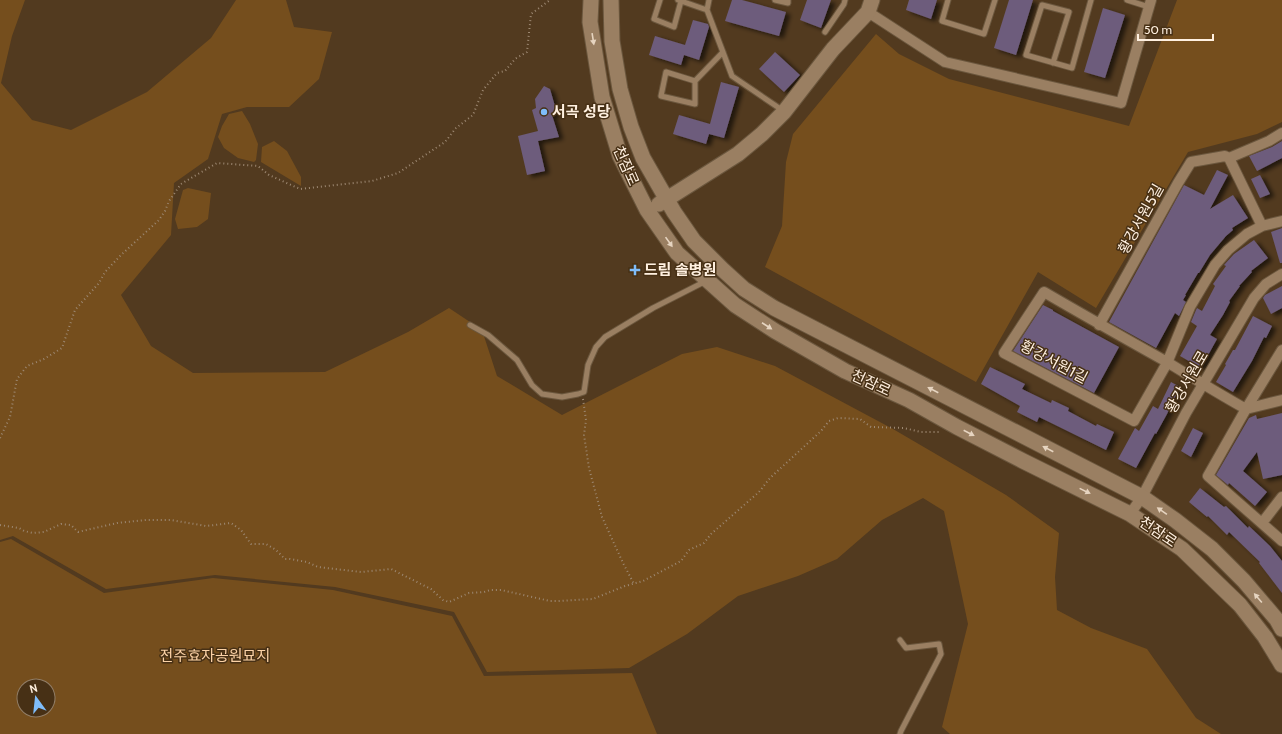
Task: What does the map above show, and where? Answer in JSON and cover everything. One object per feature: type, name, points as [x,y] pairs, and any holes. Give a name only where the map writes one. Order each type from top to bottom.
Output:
[{"type":"street","name":"천잠로","points":[[591,0],[590,22],[602,97],[620,156],[647,210],[677,253],[734,305],[775,331],[845,371],[909,400],[957,427],[1130,514],[1182,549],[1235,600],[1264,637],[1282,665]]},
{"type":"street","name":"천잠로","points":[[611,0],[612,41],[620,89],[631,127],[643,158],[694,241],[722,269],[744,289],[774,308],[1142,497],[1175,520],[1212,549],[1244,581],[1277,620],[1282,629]]},
{"type":"street","points":[[647,210],[738,154],[762,134],[784,112],[833,48],[870,6],[945,62],[1121,103],[1150,4]]},
{"type":"street","name":"황강서원5길","points":[[1099,325],[1191,162],[1225,156],[1229,158],[1282,134]]},
{"type":"street","points":[[1229,158],[1262,226]]},
{"type":"street","points":[[1167,363],[1190,307],[1215,265],[1228,250],[1247,234],[1262,226],[1282,220]]},
{"type":"street","name":"황강서원로","points":[[1130,514],[1142,497],[1186,413],[1254,298],[1266,284],[1282,274]]},
{"type":"street","name":"황강서원1길","points":[[1167,363],[1134,422],[1004,353],[1044,292],[1099,325],[1167,363],[1246,410]]},
{"type":"street","points":[[1282,350],[1208,476],[1282,541]]},
{"type":"street","points":[[1246,410],[1282,400]]},
{"type":"street","points":[[1262,524],[1282,497]]},
{"type":"lane","points":[[660,0],[654,19],[674,26],[680,0],[707,10]]},
{"type":"lane","points":[[709,0],[707,10],[732,76],[784,112]]},
{"type":"lane","points":[[775,0],[788,3],[788,0]]},
{"type":"lane","points":[[825,32],[844,4],[845,0]]},
{"type":"lane","points":[[948,0],[942,21],[984,34],[995,0]]},
{"type":"lane","points":[[1053,63],[1068,12],[1042,5],[1026,55],[1053,63],[1072,68],[1091,0]]},
{"type":"lane","points":[[1127,0],[1150,4]]},
{"type":"lane","points":[[695,81],[666,72],[661,96],[695,104],[695,81],[723,52]]},
{"type":"lane","points":[[470,325],[488,335],[517,360],[532,385],[542,394],[562,397],[584,392],[588,365],[596,347],[605,337],[653,308],[707,281]]},
{"type":"lane","points":[[900,640],[906,648],[939,644],[941,654],[900,734]]},
{"type":"path","points":[[0,438],[10,417],[17,379],[27,366],[44,359],[62,348],[75,310],[98,284],[105,272],[159,220],[169,201],[181,184],[217,163],[258,166],[269,175],[300,189],[372,181],[398,174],[444,142],[456,128],[473,115],[483,90],[497,73],[505,70],[514,59],[527,52],[531,14],[550,0]]},
{"type":"path","points":[[583,396],[586,420],[584,435],[589,468],[598,506],[602,518],[634,584]]},
{"type":"path","points":[[0,525],[19,528],[33,533],[44,532],[61,524],[71,525],[78,532],[117,523],[146,520],[171,520],[206,526],[231,523],[241,530],[251,544],[266,544],[276,550],[285,559],[307,562],[318,567],[361,572],[391,568],[431,589],[443,600],[449,602],[468,593],[490,590],[501,590],[550,601],[581,601],[593,599],[642,581],[680,561],[689,550],[704,543],[711,534],[759,492],[770,478],[821,431],[828,421],[838,418],[860,419],[871,427],[904,428],[921,432],[942,432],[957,427]]},
{"type":"green space","points":[[0,0],[25,0],[12,36],[1,83],[32,120],[71,130],[147,92],[211,38],[236,0],[286,0],[294,27],[332,32],[319,79],[289,107],[247,107],[222,114],[208,159],[174,183],[171,235],[121,295],[151,346],[193,373],[325,372],[408,332],[449,308],[482,330],[497,376],[562,415],[682,354],[717,347],[775,366],[893,429],[1006,495],[1059,533],[1055,577],[1057,610],[1091,628],[1147,649],[1196,718],[1221,734],[950,734],[942,727],[968,624],[944,511],[923,498],[882,520],[837,559],[798,576],[738,596],[687,634],[629,668],[487,672],[454,612],[335,587],[215,575],[106,589],[13,536],[0,540]]},
{"type":"green space","points":[[1177,0],[1282,0],[1282,122],[1257,134],[1188,152],[1096,308],[1038,272],[976,382],[765,267],[782,226],[786,162],[793,134],[876,34],[899,54],[949,79],[1129,126]]},
{"type":"green space","points":[[242,111],[250,124],[258,144],[256,160],[254,162],[238,158],[224,148],[218,137],[229,114]]},
{"type":"green space","points":[[274,141],[287,151],[301,177],[301,186],[261,162],[262,147]]},
{"type":"green space","points":[[188,188],[211,193],[208,219],[197,227],[178,229],[175,219],[183,190]]},
{"type":"green space","name":"전주효자공원묘지","points":[[11,539],[104,593],[213,578],[333,590],[452,616],[484,676],[632,673],[657,734],[0,734],[0,542]]},
{"type":"building","points":[[732,0],[742,0],[786,12],[779,36],[725,21]]},
{"type":"building","points":[[807,0],[831,0],[821,28],[800,20]]},
{"type":"building","points":[[909,0],[937,0],[931,19],[906,10]]},
{"type":"building","points":[[1009,0],[1033,0],[1016,55],[994,48]]},
{"type":"building","points":[[1103,8],[1125,15],[1105,78],[1084,72]]},
{"type":"building","points":[[693,20],[708,24],[709,27],[699,60],[684,55],[681,65],[649,55],[655,36],[685,45]]},
{"type":"building","points":[[775,52],[800,75],[784,92],[759,69]]},
{"type":"building","points":[[721,82],[739,87],[724,138],[709,134],[706,144],[673,134],[679,115],[710,124]]},
{"type":"building","points":[[544,86],[550,89],[557,113],[552,115],[559,137],[538,141],[545,171],[527,175],[518,136],[538,131],[532,110],[536,108],[535,99]]},
{"type":"building","points":[[1282,141],[1282,158],[1257,171],[1249,156],[1272,147]]},
{"type":"building","points":[[1217,170],[1228,175],[1210,209],[1233,195],[1248,218],[1232,228],[1233,230],[1210,255],[1185,295],[1183,300],[1186,302],[1179,316],[1175,313],[1156,348],[1109,322],[1184,185],[1204,195]]},
{"type":"building","points":[[1260,175],[1270,194],[1260,198],[1251,179]]},
{"type":"building","points":[[1282,228],[1282,263],[1280,263],[1271,232]]},
{"type":"building","points":[[1254,240],[1268,258],[1251,271],[1252,272],[1239,286],[1229,301],[1230,302],[1223,315],[1210,335],[1217,339],[1201,368],[1180,356],[1197,326],[1191,322],[1197,308],[1202,311],[1215,286],[1213,284],[1226,266],[1224,265],[1234,254]]},
{"type":"building","points":[[1282,286],[1282,308],[1271,314],[1263,298],[1265,295]]},
{"type":"building","points":[[1043,305],[1119,347],[1094,393],[1013,351]]},
{"type":"building","points":[[1253,316],[1272,326],[1266,338],[1264,337],[1252,361],[1233,392],[1216,382]]},
{"type":"building","points":[[990,367],[1025,384],[1022,389],[1051,403],[1052,400],[1069,408],[1068,411],[1096,426],[1097,424],[1114,432],[1106,450],[1039,417],[1037,422],[1017,412],[1020,406],[981,384]]},
{"type":"building","points":[[1171,382],[1180,387],[1167,414],[1136,468],[1118,459],[1135,428],[1139,431],[1153,406],[1158,409]]},
{"type":"building","points":[[1282,413],[1282,475],[1263,479],[1257,452],[1243,471],[1267,492],[1255,506],[1229,483],[1228,485],[1216,475],[1249,418],[1256,415],[1257,419]]},
{"type":"building","points":[[1193,428],[1203,433],[1191,457],[1181,451]]},
{"type":"building","points":[[1200,488],[1224,507],[1226,506],[1248,528],[1249,526],[1270,546],[1282,561],[1282,593],[1259,563],[1260,562],[1229,532],[1227,535],[1208,516],[1207,517],[1189,502]]},
{"type":"place","name":"서곡 성당","points":[[544,112]]},
{"type":"place","name":"드림 솔병원","points":[[635,270]]}]
